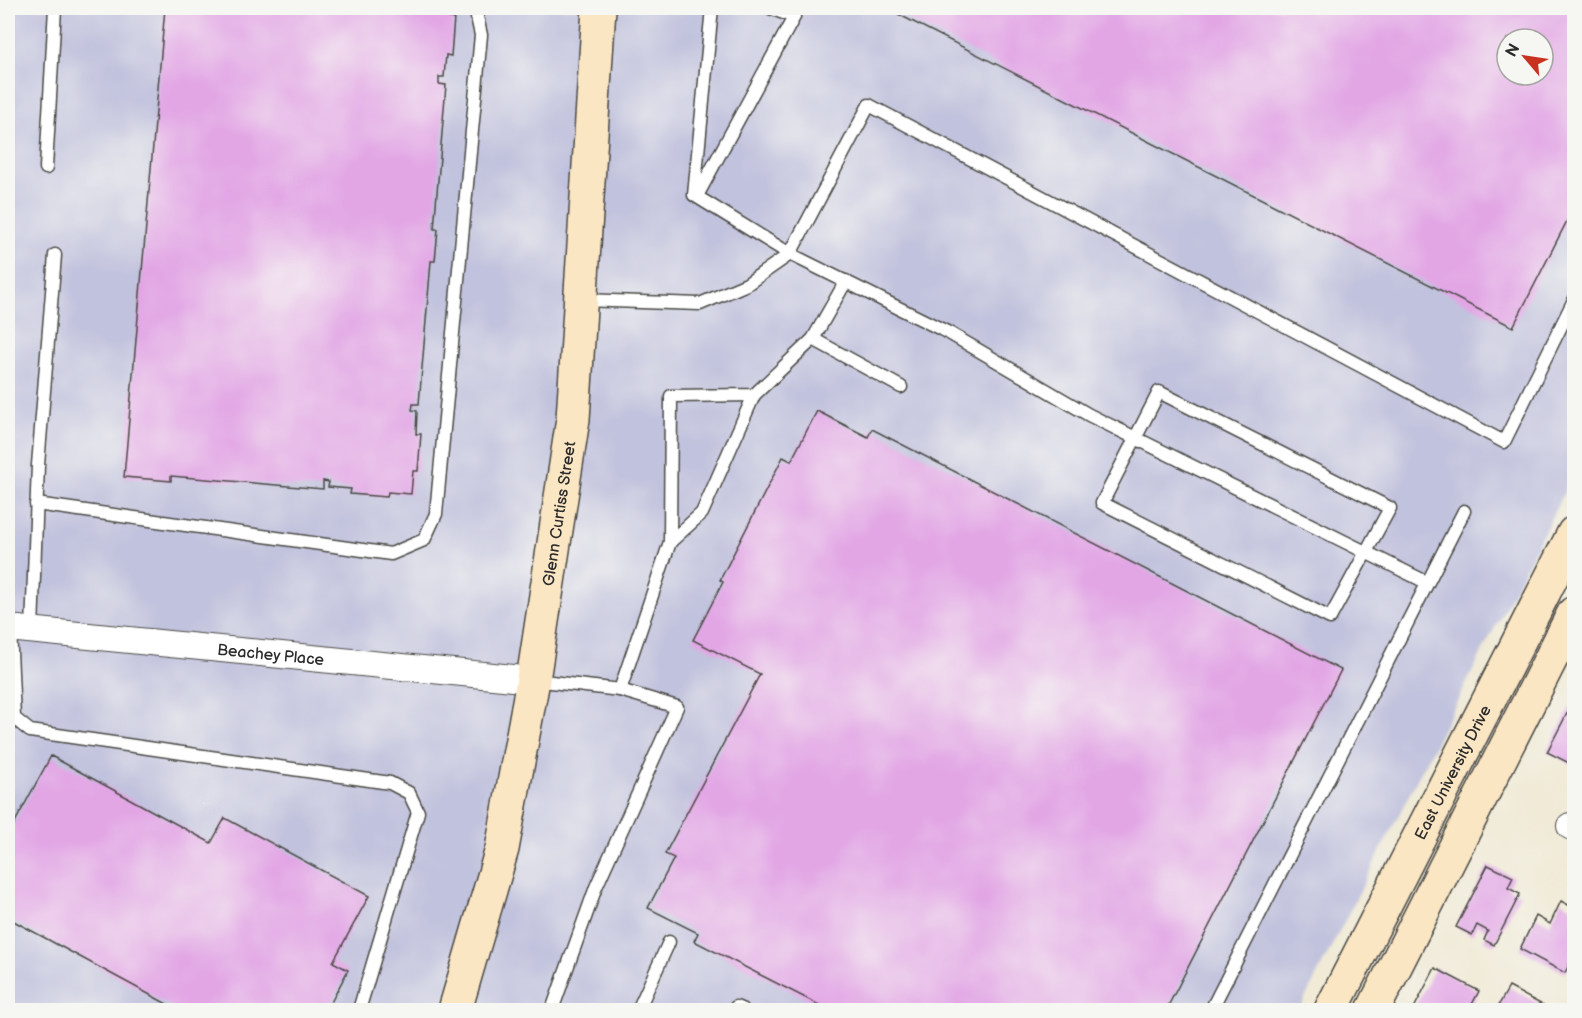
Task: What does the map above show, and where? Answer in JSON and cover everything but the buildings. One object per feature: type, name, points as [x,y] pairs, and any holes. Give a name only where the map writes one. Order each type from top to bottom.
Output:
[{"type":"street","name":"Glenn Curtiss Street","points":[[455,1011],[502,849],[533,680],[573,419],[599,8]]},
{"type":"street","name":"East University Drive","points":[[1331,1011],[1575,533]]},
{"type":"street","points":[[1373,1011],[1575,613]]},
{"type":"street","name":"Beachey Place","points":[[17,628],[533,680]]},
{"type":"lane","points":[[46,168],[55,8]]},
{"type":"lane","points":[[36,504],[391,554],[424,540],[436,514],[481,35],[475,8]]},
{"type":"lane","points":[[712,8],[694,195],[790,254],[949,333],[1089,415],[1426,582]]},
{"type":"lane","points":[[696,196],[794,17],[770,8]]},
{"type":"lane","points":[[581,300],[700,304],[747,284],[790,254],[869,105],[1504,442],[1575,300]]},
{"type":"lane","points":[[55,255],[36,504],[17,628],[14,718],[30,731],[390,783],[409,793],[418,812],[359,1011]]},
{"type":"lane","points":[[670,542],[702,513],[754,395],[813,339],[846,281]]},
{"type":"lane","points":[[813,339],[901,387]]},
{"type":"lane","points":[[1159,392],[1389,508],[1330,618],[1102,503],[1135,438],[1159,392]]},
{"type":"lane","points":[[620,690],[670,542],[671,396],[754,395]]},
{"type":"lane","points":[[1211,1011],[1426,582],[1464,511]]},
{"type":"lane","points":[[533,680],[620,690],[677,707],[596,887],[552,1011]]},
{"type":"lane","points":[[638,1011],[669,942]]},
{"type":"lane","points":[[734,1011],[736,1007],[743,1011]]},
{"type":"shaded area","points":[[8,8],[1574,8],[1574,473],[1299,1010],[8,1010]]}]
